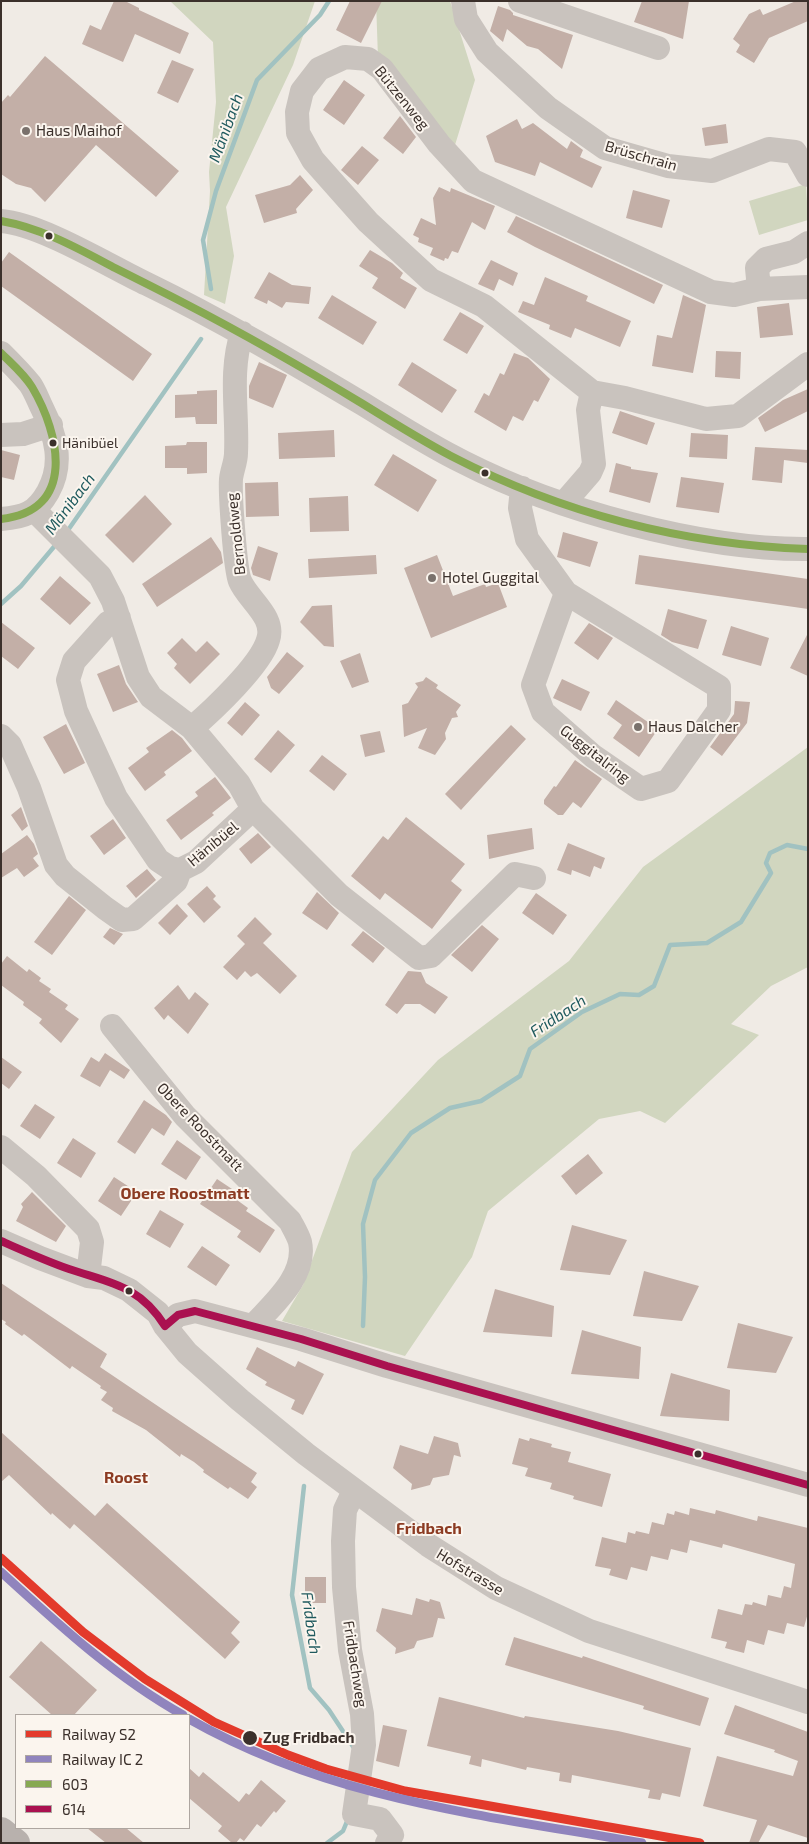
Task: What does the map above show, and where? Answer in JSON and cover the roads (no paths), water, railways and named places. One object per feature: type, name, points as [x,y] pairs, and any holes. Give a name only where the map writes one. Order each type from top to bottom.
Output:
[{"type":"main road","points":[[1,1831],[16,1843]]},
{"type":"street","name":"Brüschrain","points":[[463,1],[466,19],[487,52],[548,108],[605,148],[668,166],[712,171],[769,150],[795,152],[808,175]]},
{"type":"street","points":[[520,1],[658,48]]},
{"type":"street","name":"Bützenweg","points":[[592,392],[484,306],[431,280],[368,222],[313,160],[298,134],[297,112],[302,91],[319,69],[345,57],[368,59],[382,69],[439,144],[472,181],[711,292],[734,295],[759,289]]},
{"type":"street","points":[[1,221],[11,222],[49,236],[193,307],[242,333],[429,444],[464,463],[522,488],[629,523],[683,534],[766,547],[808,549]]},
{"type":"street","points":[[808,243],[794,252],[766,259],[757,268],[759,289],[808,286]]},
{"type":"street","name":"Bernoldweg","points":[[192,728],[219,705],[262,653],[269,639],[268,623],[240,580],[236,554],[231,480],[236,455],[235,359],[242,333]]},
{"type":"street","points":[[1,353],[31,385],[51,425],[56,442],[57,465],[54,481],[35,511],[18,517],[1,518]]},
{"type":"street","points":[[564,503],[590,473],[594,464],[588,410],[592,392],[625,398],[706,419],[738,416],[808,364]]},
{"type":"street","points":[[1,435],[23,434],[51,425]]},
{"type":"street","name":"Guggitalring","points":[[522,488],[520,508],[528,539],[566,593],[718,687],[719,710],[668,781],[641,788],[593,756],[543,712],[532,684],[566,593]]},
{"type":"street","points":[[35,511],[100,576],[119,618],[138,677],[150,697],[192,728],[239,784],[253,809],[339,894],[419,958],[431,956],[515,874],[534,878]]},
{"type":"street","name":"Hänibüel","points":[[119,618],[108,623],[74,661],[68,680],[76,711],[116,798],[158,860],[170,868],[180,870],[196,862],[253,809]]},
{"type":"street","points":[[1,736],[10,745],[29,788],[56,865],[65,876],[105,908],[122,920],[133,919],[176,881],[180,870]]},
{"type":"street","name":"Obere Roostmatt","points":[[112,1026],[185,1116],[290,1220],[300,1242],[300,1263],[292,1281],[253,1326]]},
{"type":"street","points":[[1,1147],[36,1176],[88,1229],[92,1242],[88,1276]]},
{"type":"street","name":"Hofstrasse","points":[[1,1241],[40,1258],[88,1276],[104,1278],[130,1290],[158,1313],[165,1326],[188,1353],[240,1400],[354,1491],[463,1569],[526,1603],[589,1631],[808,1702]]},
{"type":"street","points":[[165,1326],[178,1315],[195,1311],[808,1485]]},
{"type":"street","name":"Fridbachweg","points":[[354,1491],[345,1510],[343,1541],[344,1587],[350,1650],[362,1714],[364,1745],[354,1814],[380,1819],[392,1835],[387,1843]]},
{"type":"waterway","name":"Mänibach","points":[[211,289],[203,240],[216,191],[257,80],[320,15],[329,1]]},
{"type":"waterway","name":"Mänibach","points":[[66,533],[201,339]]},
{"type":"waterway","name":"Mänibach","points":[[1,604],[21,586],[58,542]]},
{"type":"waterway","name":"Fridbach","points":[[363,1326],[365,1277],[363,1224],[375,1180],[411,1133],[450,1108],[481,1101],[520,1076],[530,1049],[582,1012],[620,994],[639,995],[654,986],[670,945],[707,943],[741,922],[771,873],[766,863],[770,853],[787,845],[808,849]]},
{"type":"waterway","name":"Fridbach","points":[[304,1486],[292,1595],[310,1688],[329,1710],[354,1748]]},
{"type":"waterway","name":"Fridbach","points":[[327,1843],[343,1831],[348,1819]]},
{"type":"rail line","name":"S2","points":[[1,1558],[83,1632],[145,1679],[214,1722],[288,1755],[326,1769],[405,1791],[700,1843]]},
{"type":"place","name":"Haus Maihof","points":[[26,131]]},
{"type":"place","name":"Hänibüel","points":[[53,443]]},
{"type":"place","name":"Hotel Guggital","points":[[432,578]]},
{"type":"place","name":"Haus Dalcher","points":[[638,727]]},
{"type":"place","name":"Zug Fridbach","points":[[250,1738]]},
{"type":"district","name":"Obere Roostmatt","points":[[185,1194]]},
{"type":"district","name":"Roost","points":[[126,1478]]},
{"type":"district","name":"Fridbach","points":[[429,1529]]}]
